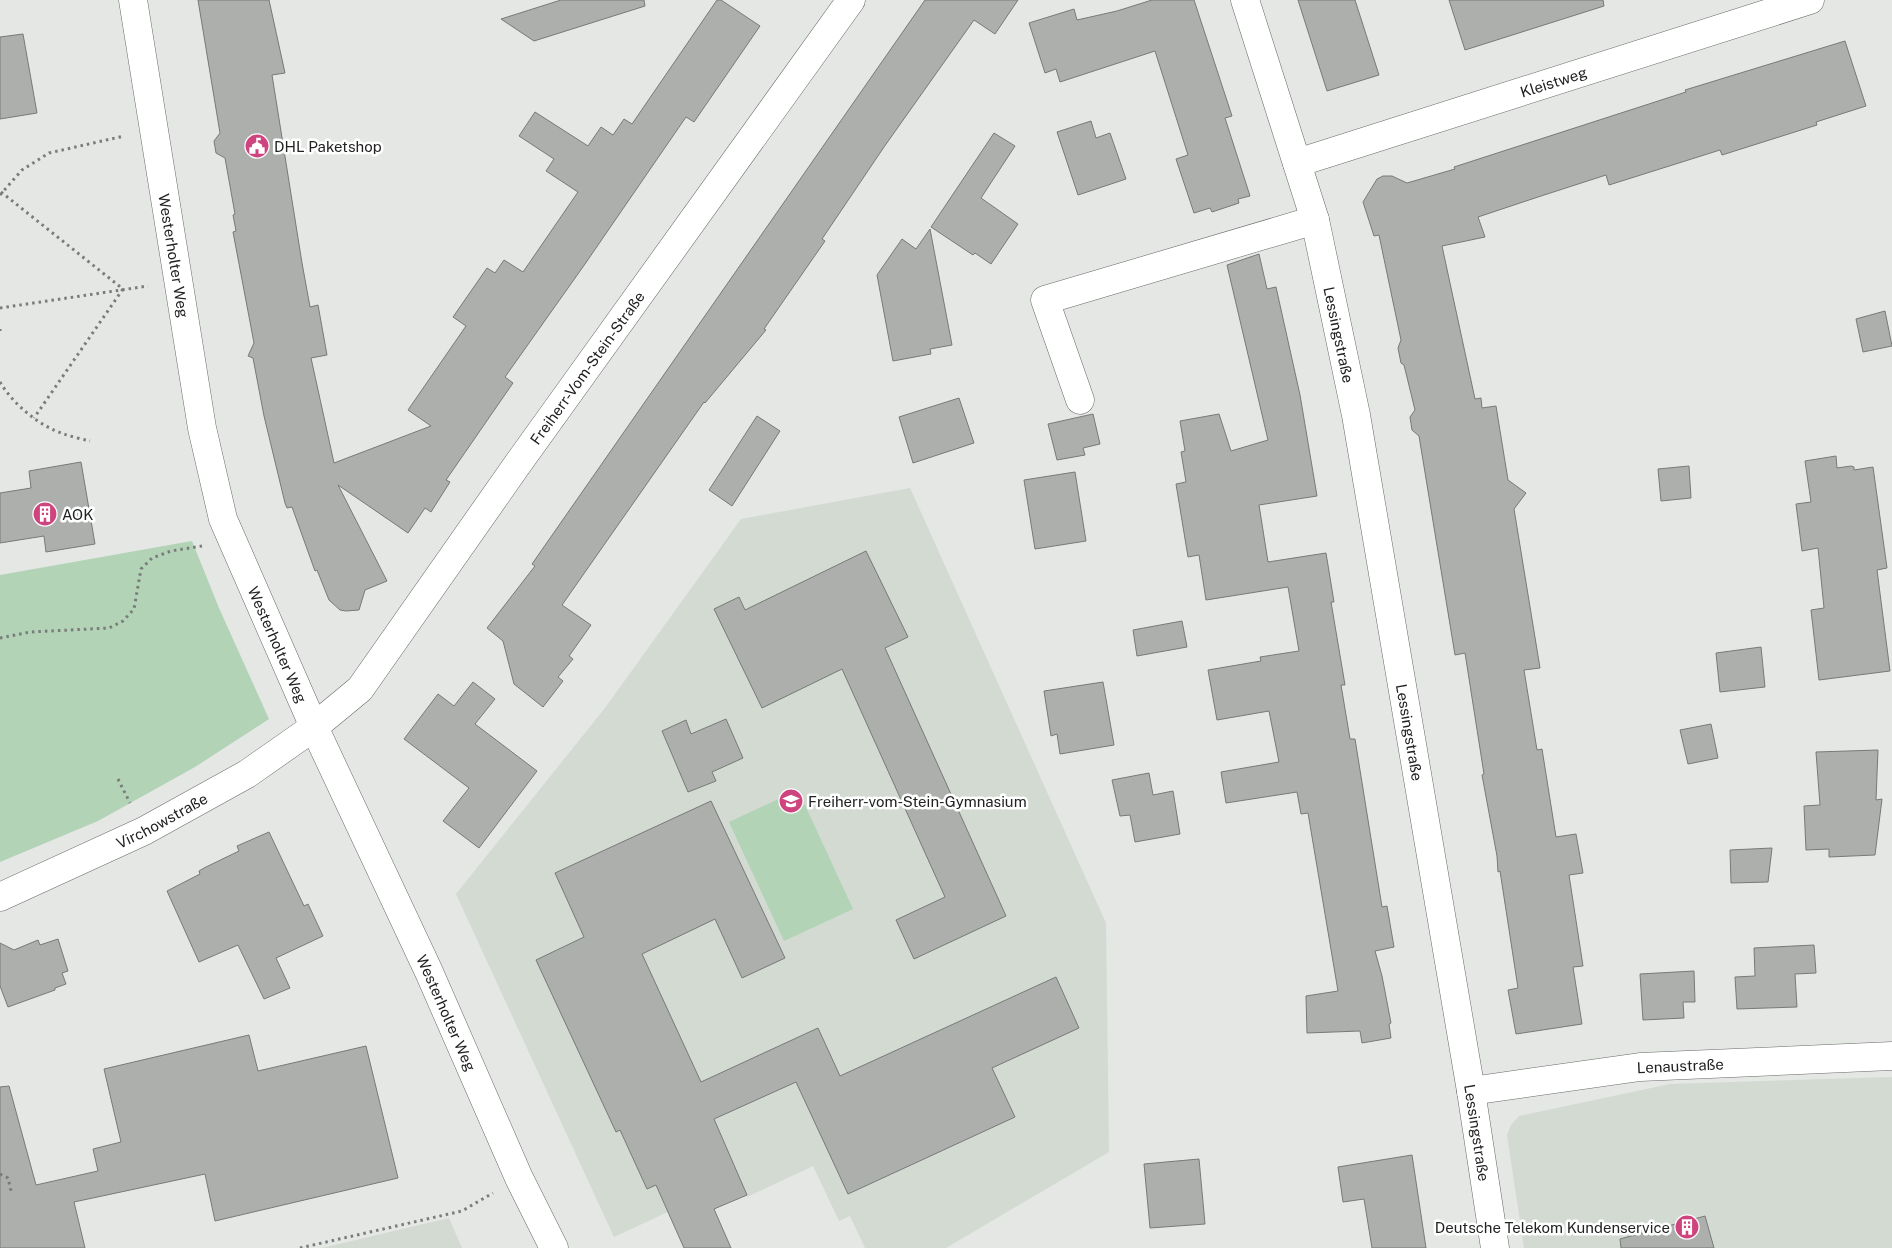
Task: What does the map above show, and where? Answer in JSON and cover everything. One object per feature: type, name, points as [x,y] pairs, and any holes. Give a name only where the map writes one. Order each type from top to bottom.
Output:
[{"type":"street","name":"Westerholter Weg","points":[[133,0],[202,428],[223,519],[314,727],[429,972],[519,1178],[554,1248]]},
{"type":"street","name":"Freiherr-Vom-Stein-Straße","points":[[314,727],[360,688],[528,449],[852,0]]},
{"type":"street","name":"Lessingstraße","points":[[1245,0],[1315,220],[1356,415],[1495,1248]]},
{"type":"street","name":"Kleistweg","points":[[1297,164],[1810,0]]},
{"type":"street","points":[[1080,400],[1045,300],[1315,220]]},
{"type":"street","name":"Virchowstraße","points":[[0,897],[144,831],[247,774],[314,727]]},
{"type":"street","name":"Lenaustraße","points":[[1470,1091],[1640,1067],[1892,1056]]},
{"type":"path","points":[[123,289],[1,193],[22,170],[49,153],[154,129]]},
{"type":"path","points":[[0,308],[123,289],[178,283]]},
{"type":"path","points":[[34,418],[123,289]]},
{"type":"path","points":[[0,382],[5,391],[34,418],[62,434],[90,442]]},
{"type":"path","points":[[0,638],[30,632],[109,628],[123,621],[134,609],[141,569],[152,558],[171,551],[232,540]]},
{"type":"path","points":[[0,1174],[8,1178],[11,1191]]},
{"type":"path","points":[[300,1248],[462,1211],[519,1178]]},
{"type":"shaded area","name":"Freiherr-vom-Stein-Gymnasium","points":[[910,488],[1106,923],[1109,1152],[946,1248],[865,1248],[850,1216],[839,1221],[813,1166],[747,1197],[747,1195],[700,1197],[614,1237],[456,894],[605,708],[741,519]]},
{"type":"shaded area","points":[[1892,1077],[1892,1248],[1524,1248],[1507,1135],[1511,1125],[1519,1116],[1670,1084]]},
{"type":"shaded area","points":[[449,1218],[462,1248],[322,1248]]},
{"type":"green space","points":[[192,541],[219,608],[269,719],[195,767],[98,821],[0,862],[0,575]]},
{"type":"green space","points":[[798,790],[853,909],[784,941],[729,822]]},
{"type":"building","points":[[198,0],[269,0],[285,73],[272,75],[302,263],[310,307],[318,305],[327,355],[311,358],[334,463],[431,426],[408,410],[466,326],[453,317],[487,268],[495,273],[504,260],[523,272],[578,192],[546,171],[554,159],[519,136],[535,112],[588,146],[601,127],[613,135],[624,119],[632,124],[717,0],[721,0],[760,26],[694,122],[686,117],[505,377],[513,383],[446,480],[450,482],[431,512],[425,508],[408,533],[338,485],[387,581],[365,590],[359,610],[340,610],[329,600],[317,570],[315,571],[292,507],[287,508],[285,503],[264,416],[253,358],[248,356],[254,343],[233,232],[236,231],[233,215],[235,214],[225,158],[216,153],[214,141],[220,133]]},
{"type":"building","points":[[561,0],[644,0],[645,6],[534,41],[501,19]]},
{"type":"building","points":[[925,0],[1018,0],[995,34],[974,20],[884,147],[822,239],[825,241],[764,329],[766,330],[704,402],[562,605],[591,625],[569,656],[573,659],[558,677],[563,681],[543,707],[514,684],[503,641],[487,628],[535,566],[532,564]]},
{"type":"building","points":[[1152,0],[1194,0],[1232,116],[1225,118],[1250,196],[1238,199],[1239,203],[1212,212],[1210,208],[1194,213],[1176,159],[1188,155],[1155,51],[1060,82],[1056,69],[1045,73],[1029,23],[1074,9],[1077,20],[1117,11]]},
{"type":"building","points":[[1298,0],[1355,0],[1379,75],[1327,91]]},
{"type":"building","points":[[1449,0],[1603,0],[1604,6],[1465,50]]},
{"type":"building","points":[[23,34],[37,113],[0,119],[0,37]]},
{"type":"building","points":[[1845,41],[1866,106],[1816,122],[1817,125],[1722,155],[1720,150],[1609,185],[1606,175],[1538,197],[1478,217],[1485,237],[1442,246],[1475,399],[1481,398],[1482,408],[1496,406],[1508,480],[1526,493],[1514,509],[1540,668],[1524,670],[1537,750],[1542,749],[1556,837],[1576,834],[1583,873],[1569,875],[1583,966],[1573,967],[1582,1024],[1516,1034],[1508,990],[1518,988],[1500,871],[1498,872],[1497,856],[1482,775],[1484,774],[1465,653],[1455,655],[1419,436],[1412,430],[1410,417],[1415,410],[1398,348],[1401,340],[1379,235],[1374,236],[1363,202],[1377,179],[1383,176],[1392,176],[1407,183],[1455,169],[1454,167],[1686,92],[1685,90]]},
{"type":"building","points":[[1091,121],[1096,138],[1110,133],[1126,179],[1078,195],[1057,132]]},
{"type":"building","points":[[994,133],[1015,146],[981,198],[1018,224],[991,264],[975,253],[973,255],[931,227]]},
{"type":"building","points":[[930,229],[952,345],[930,349],[931,354],[893,361],[877,275],[902,239],[916,249]]},
{"type":"building","points":[[1259,254],[1267,289],[1276,287],[1300,395],[1317,496],[1259,505],[1268,562],[1326,553],[1334,602],[1331,602],[1345,685],[1341,685],[1350,739],[1355,739],[1382,907],[1387,906],[1394,947],[1375,951],[1391,1023],[1389,1024],[1391,1038],[1362,1043],[1360,1031],[1307,1033],[1306,996],[1338,991],[1308,813],[1301,814],[1297,792],[1226,803],[1221,772],[1279,762],[1269,711],[1217,720],[1208,670],[1261,661],[1260,657],[1299,651],[1288,587],[1206,600],[1199,555],[1188,557],[1176,484],[1186,482],[1181,452],[1185,451],[1180,421],[1219,414],[1231,451],[1268,440],[1227,265]]},
{"type":"building","points":[[1885,311],[1892,346],[1863,352],[1856,319]]},
{"type":"building","points":[[959,398],[974,443],[913,463],[899,417]]},
{"type":"building","points":[[1093,414],[1100,444],[1083,448],[1085,455],[1057,460],[1048,424]]},
{"type":"building","points":[[757,416],[780,431],[732,506],[709,490]]},
{"type":"building","points":[[1836,456],[1837,468],[1851,466],[1854,467],[1854,470],[1873,467],[1887,568],[1877,570],[1890,671],[1819,680],[1811,610],[1824,608],[1818,548],[1802,551],[1796,504],[1811,502],[1805,461]]},
{"type":"building","name":"AOK","points":[[81,462],[95,544],[46,552],[44,536],[0,543],[0,493],[31,488],[29,471]]},
{"type":"building","points":[[1689,466],[1691,498],[1661,501],[1658,469]]},
{"type":"building","points":[[1075,472],[1086,541],[1035,549],[1024,480]]},
{"type":"building","points":[[866,551],[908,637],[885,648],[1006,916],[914,959],[896,920],[945,897],[842,669],[762,708],[714,609],[739,597],[745,610]]},
{"type":"building","points":[[1182,621],[1187,647],[1137,656],[1133,630]]},
{"type":"building","points":[[1761,647],[1765,687],[1720,692],[1716,653]]},
{"type":"building","points":[[473,682],[495,699],[475,724],[537,771],[479,848],[443,821],[469,788],[404,739],[438,694],[454,706]]},
{"type":"building","points":[[1103,682],[1114,745],[1060,754],[1057,734],[1051,736],[1044,691]]},
{"type":"building","points":[[726,719],[743,758],[712,772],[716,781],[688,792],[662,731],[686,720],[691,734]]},
{"type":"building","points":[[1711,724],[1718,758],[1688,764],[1680,730]]},
{"type":"building","points":[[1878,750],[1876,800],[1882,799],[1875,855],[1829,857],[1829,849],[1806,850],[1804,806],[1820,805],[1816,752]]},
{"type":"building","points":[[1149,773],[1153,795],[1173,791],[1180,834],[1135,842],[1130,815],[1120,816],[1112,780]]},
{"type":"building","points":[[711,801],[785,958],[742,978],[715,919],[642,954],[701,1082],[818,1028],[840,1076],[1056,977],[1079,1028],[992,1068],[1015,1117],[848,1194],[796,1082],[714,1119],[747,1195],[714,1209],[731,1248],[684,1248],[656,1185],[647,1189],[620,1130],[616,1132],[536,960],[584,937],[555,873]]},
{"type":"building","points":[[269,832],[304,906],[308,904],[323,936],[276,958],[290,988],[264,999],[238,945],[199,962],[167,891],[200,874],[199,871],[204,868],[239,851],[237,846]]},
{"type":"building","points":[[1772,848],[1768,882],[1731,883],[1730,850]]},
{"type":"building","points":[[58,939],[68,971],[62,973],[66,984],[55,988],[55,990],[8,1007],[0,986],[0,943],[14,950],[38,940],[40,945]]},
{"type":"building","points":[[1814,945],[1816,973],[1795,974],[1797,1007],[1737,1009],[1735,977],[1755,976],[1754,948]]},
{"type":"building","points":[[1694,971],[1695,1002],[1683,1002],[1684,1018],[1643,1020],[1640,974]]},
{"type":"building","points":[[249,1035],[258,1071],[366,1046],[398,1178],[215,1221],[205,1174],[74,1202],[85,1248],[0,1248],[0,1087],[9,1086],[36,1185],[98,1171],[93,1149],[121,1142],[104,1069]]},
{"type":"building","points":[[1412,1155],[1426,1248],[1372,1248],[1364,1199],[1343,1202],[1338,1167]]},
{"type":"building","points":[[1199,1159],[1205,1224],[1150,1228],[1144,1164]]},
{"type":"building","name":"Deutsche Telekom Kundenservice","points":[[1705,1216],[1714,1248],[1621,1248],[1620,1239]]},
{"type":"place","name":"DHL Paketshop","points":[[257,146]]},
{"type":"place","name":"AOK","points":[[45,514]]},
{"type":"place","name":"Freiherr-vom-Stein-Gymnasium","points":[[791,801]]},
{"type":"place","name":"Deutsche Telekom Kundenservice","points":[[1687,1227]]}]
